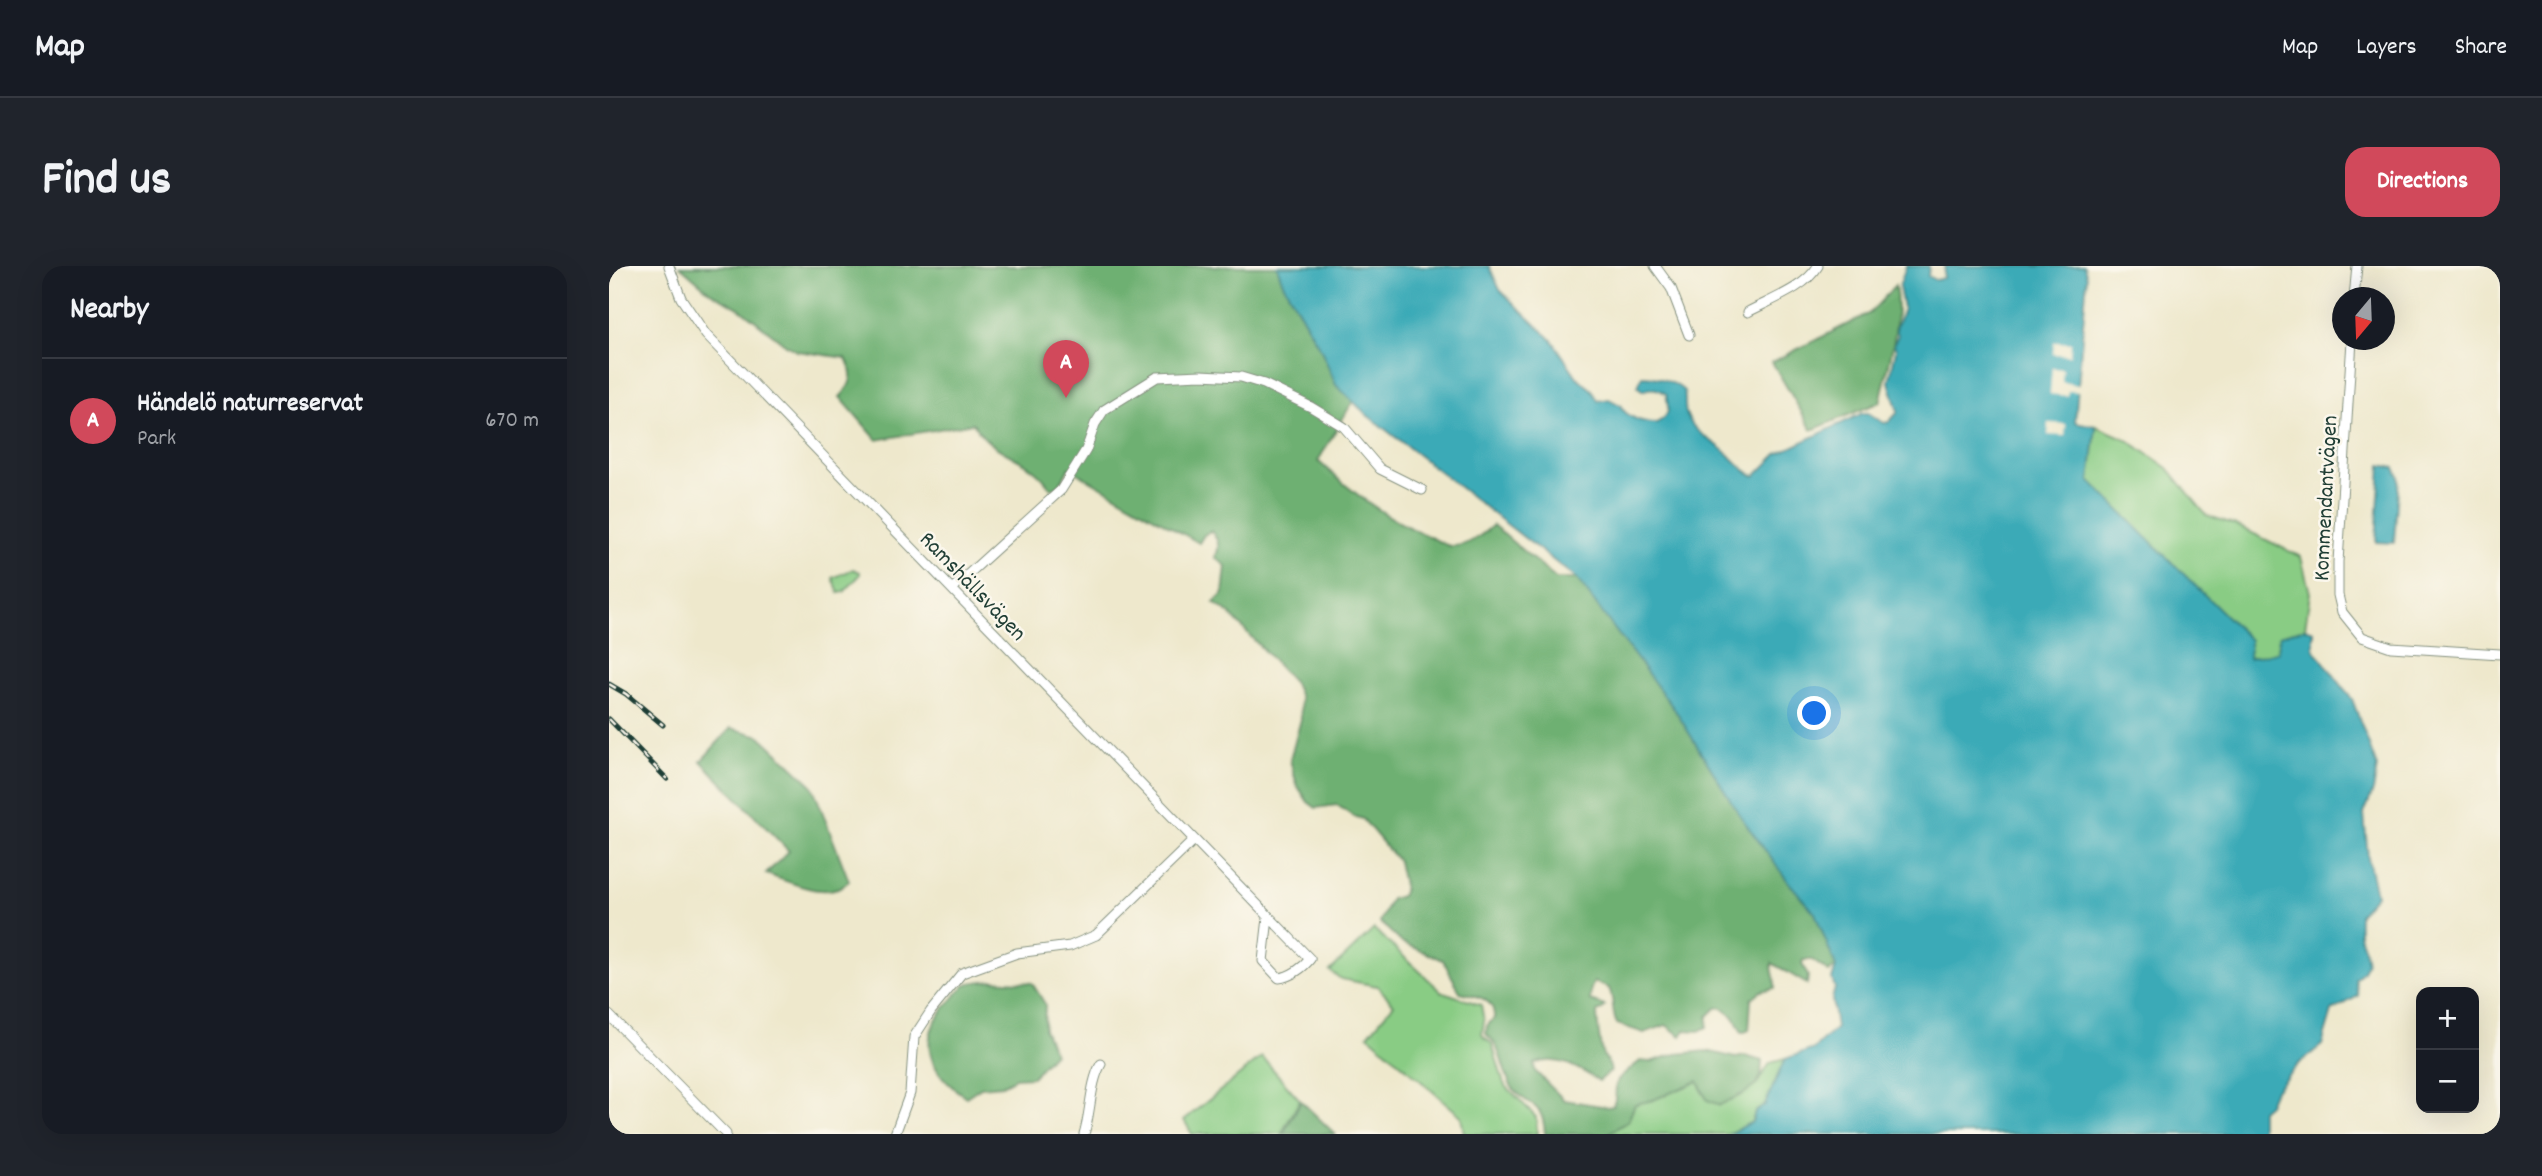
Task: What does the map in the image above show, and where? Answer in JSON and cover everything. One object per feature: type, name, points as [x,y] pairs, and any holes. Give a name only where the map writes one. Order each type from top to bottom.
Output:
[{"type":"street","name":"Ramshällsvägen","points":[[669,266],[681,298],[706,335],[1310,959],[1284,978],[1279,978],[1263,961],[1268,918]]},
{"type":"street","points":[[1655,266],[1671,288],[1689,335]]},
{"type":"street","points":[[1748,312],[1790,290],[1815,272],[1818,266]]},
{"type":"street","points":[[2355,287],[2357,266]]},
{"type":"street","name":"Kommendantvägen","points":[[2351,350],[2338,562],[2338,595],[2342,612],[2363,637],[2391,647],[2500,654]]},
{"type":"street","points":[[952,589],[1061,490],[1086,450],[1095,424],[1104,410],[1157,377],[1241,377],[1264,384],[1344,427],[1380,469],[1422,490]]},
{"type":"street","points":[[895,1134],[910,1093],[914,1037],[962,973],[1017,953],[1070,946],[1096,935],[1193,841]]},
{"type":"street","points":[[609,1015],[726,1134]]},
{"type":"street","points":[[1084,1134],[1091,1114],[1095,1074],[1101,1064]]},
{"type":"green space","points":[[680,266],[1277,266],[1283,283],[1322,352],[1336,385],[1353,401],[1318,461],[1384,513],[1442,543],[1456,546],[1468,543],[1493,525],[1556,579],[1577,579],[1675,710],[1741,817],[1815,913],[1836,967],[1829,972],[1812,960],[1803,960],[1802,964],[1808,976],[1807,984],[1772,963],[1775,988],[1761,991],[1751,999],[1749,1030],[1742,1033],[1734,1017],[1721,1007],[1708,1016],[1707,1027],[1699,1031],[1685,1030],[1681,1036],[1666,1025],[1644,1033],[1617,1024],[1609,988],[1594,982],[1590,1001],[1605,1006],[1597,1012],[1602,1052],[1611,1071],[1599,1081],[1568,1064],[1543,1061],[1534,1064],[1535,1071],[1564,1100],[1608,1107],[1613,1106],[1617,1082],[1627,1071],[1640,1061],[1650,1062],[1676,1054],[1707,1051],[1762,1061],[1761,1076],[1756,1085],[1720,1105],[1707,1100],[1698,1081],[1653,1100],[1635,1104],[1628,1121],[1607,1134],[1545,1134],[1538,1109],[1512,1087],[1498,1051],[1486,1034],[1487,1026],[1494,1018],[1488,1002],[1460,992],[1443,960],[1401,942],[1380,922],[1391,899],[1401,896],[1404,890],[1398,861],[1363,819],[1337,805],[1316,808],[1308,802],[1297,785],[1290,760],[1301,719],[1300,697],[1294,683],[1230,614],[1214,603],[1223,594],[1226,566],[1215,557],[1218,543],[1211,531],[1204,535],[1199,543],[1069,468],[1058,487],[1051,489],[1032,469],[981,435],[973,423],[877,440],[840,397],[848,388],[851,379],[846,358],[797,351],[786,345],[739,308],[710,292]]},
{"type":"green space","points":[[1895,286],[1897,315],[1880,402],[1812,430],[1772,362],[1870,313]]},
{"type":"green space","points":[[2096,426],[2126,439],[2168,468],[2206,515],[2236,525],[2301,557],[2310,593],[2305,628],[2280,635],[2278,652],[2248,658],[2090,481]]},
{"type":"green space","points":[[853,569],[860,572],[860,575],[844,592],[839,593],[833,578]]},
{"type":"green space","points":[[731,728],[760,736],[812,785],[849,881],[840,887],[820,890],[766,874],[789,851],[701,761]]},
{"type":"green space","points":[[1374,929],[1441,991],[1481,1005],[1484,1021],[1482,1035],[1492,1044],[1504,1084],[1536,1117],[1537,1134],[1464,1134],[1461,1116],[1368,1035],[1394,1004],[1377,986],[1341,979],[1330,971]]},
{"type":"green space","points":[[994,980],[1032,983],[1045,1004],[1044,1029],[1054,1053],[1032,1077],[1015,1078],[1002,1085],[981,1087],[966,1097],[953,1088],[935,1067],[929,1043],[932,1030],[938,1017],[964,986],[973,982]]},
{"type":"green space","points":[[1262,1057],[1300,1100],[1281,1134],[1192,1134],[1184,1120]]},
{"type":"green space","points":[[1785,1059],[1765,1105],[1755,1112],[1752,1122],[1729,1134],[1607,1134],[1628,1121],[1635,1104],[1653,1100],[1699,1081],[1702,1092],[1731,1101],[1756,1085],[1770,1063]]},
{"type":"green space","points":[[1301,1101],[1335,1134],[1283,1134]]},
{"type":"water","points":[[1277,266],[1489,266],[1500,290],[1552,340],[1577,377],[1592,390],[1598,401],[1609,399],[1635,418],[1656,423],[1668,412],[1666,394],[1655,389],[1643,391],[1638,387],[1642,376],[1670,382],[1684,391],[1686,413],[1696,429],[1755,476],[1777,454],[1863,413],[1868,413],[1884,423],[1889,422],[1898,412],[1889,382],[1896,350],[1894,344],[1898,335],[1896,329],[1903,308],[1899,287],[1906,266],[1929,266],[1928,276],[1935,280],[1943,278],[1945,266],[2084,266],[2087,277],[2075,422],[2096,426],[2090,481],[2250,640],[2249,658],[2278,652],[2280,635],[2305,628],[2314,631],[2314,649],[2352,699],[2377,767],[2373,791],[2364,814],[2368,858],[2376,895],[2359,914],[2359,935],[2367,960],[2361,974],[2355,979],[2358,996],[2332,1011],[2322,1045],[2297,1065],[2273,1092],[2268,1104],[2261,1110],[2261,1134],[1729,1134],[1752,1122],[1755,1112],[1765,1105],[1785,1059],[1814,1049],[1836,1028],[1832,999],[1835,988],[1832,979],[1836,967],[1815,913],[1741,817],[1675,710],[1577,579],[1367,415],[1336,385],[1322,352],[1283,283]]},
{"type":"water","points":[[2381,465],[2395,468],[2399,476],[2394,543],[2376,542]]},
{"type":"pier","points":[[2054,342],[2071,343],[2070,355],[2053,354]]},
{"type":"pier","points":[[2052,368],[2063,369],[2062,382],[2082,386],[2081,392],[2068,391],[2067,396],[2050,394]]},
{"type":"pier","points":[[2049,423],[2066,424],[2065,436],[2048,435]]},
{"type":"railway","points":[[609,684],[626,694],[663,725]]},
{"type":"railway","points":[[609,719],[667,779]]},
{"type":"place","name":"Händelö naturreservat","points":[[1066,398]]}]
